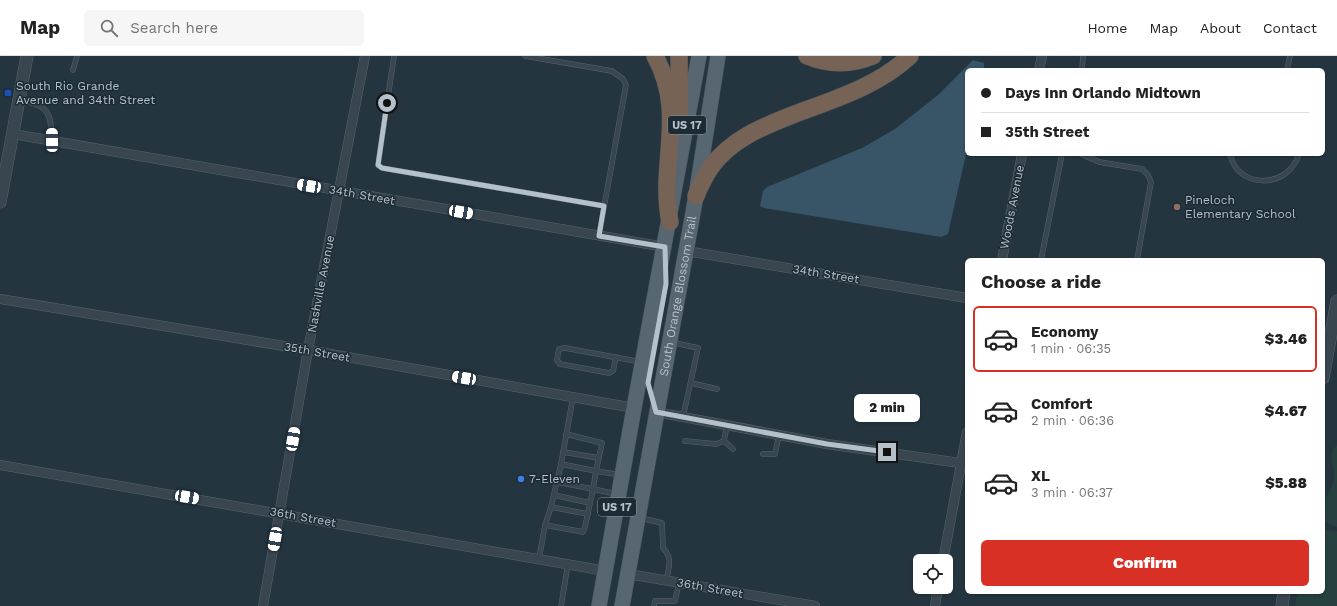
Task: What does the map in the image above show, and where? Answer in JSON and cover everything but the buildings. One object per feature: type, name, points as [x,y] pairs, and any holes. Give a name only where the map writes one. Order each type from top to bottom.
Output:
[{"type":"highway","points":[[655,56],[666,82],[671,111],[671,140],[666,185],[670,222]]},
{"type":"highway","points":[[674,194],[681,112],[679,56]]},
{"type":"highway","points":[[807,56],[824,62],[842,63],[872,56]]},
{"type":"highway","points":[[696,196],[712,166],[722,155],[744,137],[774,123],[871,84],[890,72],[910,56]]},
{"type":"main road","name":"South Orange Blossom Trail","points":[[599,606],[642,362],[670,222],[699,56]]},
{"type":"main road","name":"South Orange Blossom Trail","points":[[622,606],[696,196],[718,56]]},
{"type":"main road","points":[[656,412],[648,383],[666,284],[665,247]]},
{"type":"main road","points":[[632,545],[628,516],[639,443],[638,425],[634,408]]},
{"type":"street","points":[[0,202],[27,56]]},
{"type":"street","name":"Nashville Avenue","points":[[262,606],[280,513],[308,350],[364,56]]},
{"type":"street","points":[[1039,68],[1042,56]]},
{"type":"street","name":"34th Street","points":[[13,134],[665,247]]},
{"type":"street","name":"Woods Avenue","points":[[1002,258],[1022,156]]},
{"type":"street","name":"34th Street","points":[[686,250],[965,298]]},
{"type":"street","name":"35th Street","points":[[0,299],[308,350],[634,408]]},
{"type":"street","points":[[1325,359],[1337,302]]},
{"type":"street","points":[[656,412],[827,444],[964,463]]},
{"type":"street","points":[[944,554],[965,453]]},
{"type":"street","name":"36th Street","points":[[0,465],[606,571]]},
{"type":"street","name":"36th Street","points":[[628,574],[815,606]]},
{"type":"street","points":[[935,606],[937,594]]},
{"type":"street","points":[[1282,606],[1284,594]]},
{"type":"lane","points":[[73,70],[77,56]]},
{"type":"lane","points":[[394,56],[378,165],[382,168],[604,206]]},
{"type":"lane","points":[[525,56],[612,71],[623,79],[626,85],[599,236]]},
{"type":"lane","points":[[1082,68],[1083,56]]},
{"type":"lane","points":[[1287,68],[1290,56]]},
{"type":"lane","points":[[19,100],[37,103],[44,107],[49,114],[52,140]]},
{"type":"lane","points":[[1041,258],[1062,156]]},
{"type":"lane","points":[[1086,156],[1099,162],[1142,169],[1148,175],[1151,182],[1137,258]]},
{"type":"lane","points":[[1231,156],[1239,170],[1256,180],[1284,176],[1292,169],[1298,156]]},
{"type":"lane","points":[[669,342],[698,348],[683,417]]},
{"type":"lane","points":[[616,357],[612,371],[609,373],[560,364],[557,360],[559,350],[562,348],[616,357],[642,362]]},
{"type":"lane","points":[[691,383],[717,389]]},
{"type":"lane","points":[[539,559],[545,525],[551,507],[561,464],[573,397]]},
{"type":"lane","points":[[724,442],[727,426]]},
{"type":"lane","points":[[545,525],[583,532],[588,514],[602,443],[566,434]]},
{"type":"lane","points":[[763,454],[775,454],[779,435]]},
{"type":"lane","points":[[685,441],[716,444],[724,442]]},
{"type":"lane","points":[[724,442],[733,449]]},
{"type":"lane","points":[[563,452],[599,458]]},
{"type":"lane","points":[[561,464],[622,475]]},
{"type":"lane","points":[[557,482],[619,495]]},
{"type":"lane","points":[[554,495],[590,503]]},
{"type":"lane","points":[[551,507],[588,514]]},
{"type":"lane","points":[[637,517],[662,523],[664,548],[669,554],[670,559],[666,581]]},
{"type":"lane","points":[[561,606],[568,564]]},
{"type":"lane","points":[[654,606],[655,601],[675,601],[679,583]]},
{"type":"green space","points":[[1337,445],[1337,527],[1325,521],[1325,498],[1334,481],[1331,456]]},
{"type":"green space","points":[[1325,529],[1337,531],[1337,606],[1295,606],[1298,594],[1325,594]]},
{"type":"water","points":[[973,60],[984,63],[984,68],[965,68]]},
{"type":"water","points":[[965,68],[966,156],[948,234],[941,237],[764,208],[760,206],[763,191],[767,187],[862,148],[895,129],[938,95]]},
{"type":"place","name":"South Rio Grande Avenue and 34th Street","points":[[8,93]]},
{"type":"place","name":"Pineloch Elementary School","points":[[1177,207]]},
{"type":"place","name":"7-Eleven","points":[[521,479]]},
{"type":"route","points":[[387,103],[378,165],[382,168],[604,206],[599,236],[665,247],[666,284],[648,383],[656,412],[827,444],[887,452]]}]
